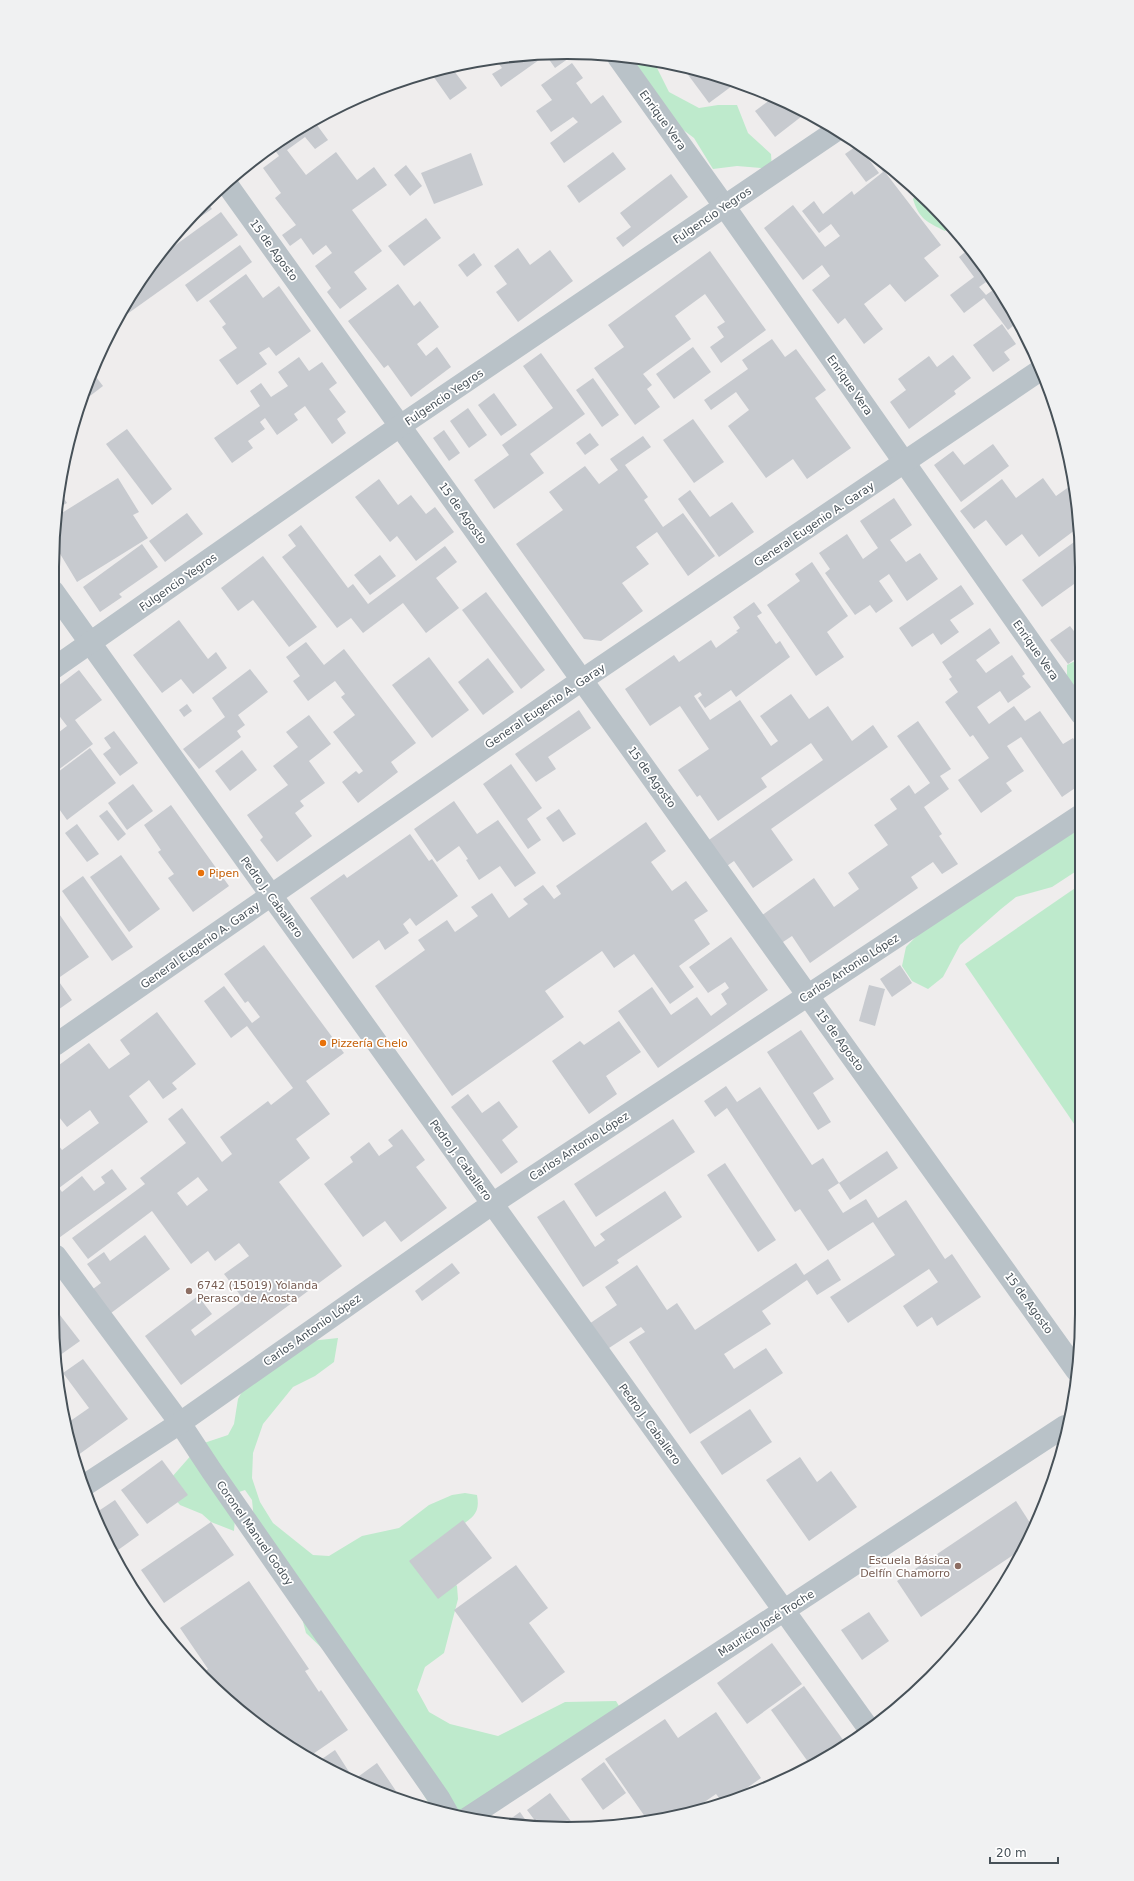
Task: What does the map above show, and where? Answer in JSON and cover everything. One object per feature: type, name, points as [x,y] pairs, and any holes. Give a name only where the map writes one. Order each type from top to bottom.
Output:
[{"type":"street","name":"Enrique Vera","points":[[622,62],[905,462],[1075,705]]},
{"type":"street","name":"Fulgencio Yegros","points":[[59,664],[400,426],[832,134]]},
{"type":"street","name":"15 de Agosto","points":[[229,188],[1072,1365]]},
{"type":"street","name":"General Eugenio A. Garay","points":[[59,1042],[582,680],[1036,373]]},
{"type":"street","name":"Pedro J. Caballero","points":[[59,599],[865,1725]]},
{"type":"street","name":"Carlos Antonio López","points":[[88,1483],[180,1423],[492,1204],[1075,819]]},
{"type":"street","name":"Coronel Manuel Godoy","points":[[59,1260],[180,1423],[444,1807]]},
{"type":"street","name":"Mauricio José Troche","points":[[475,1813],[1062,1428]]},
{"type":"green space","points":[[629,63],[657,67],[669,92],[699,108],[718,105],[737,105],[748,133],[771,154],[772,169],[737,166],[713,169],[694,138],[662,114]]},
{"type":"green space","points":[[914,197],[947,229],[945,231],[924,219],[915,206],[913,199]]},
{"type":"green space","points":[[1075,661],[1075,698],[1067,688],[1067,665]]},
{"type":"green space","points":[[1075,832],[1075,872],[1052,887],[1016,897],[960,945],[943,977],[928,989],[912,981],[902,966],[906,947],[935,917]]},
{"type":"green space","points":[[1075,888],[1075,1125],[965,964]]},
{"type":"green space","points":[[338,1338],[334,1362],[315,1376],[293,1387],[263,1424],[253,1453],[252,1478],[260,1502],[273,1523],[313,1555],[329,1556],[362,1536],[399,1528],[429,1505],[452,1495],[465,1493],[477,1495],[477,1510],[454,1535],[442,1568],[457,1586],[458,1599],[444,1653],[425,1667],[417,1690],[429,1712],[450,1724],[498,1736],[565,1702],[616,1701],[622,1711],[463,1811],[429,1803],[350,1675],[306,1633],[296,1596],[257,1550],[252,1500],[245,1490],[233,1494],[236,1507],[234,1531],[211,1522],[202,1514],[180,1505],[164,1486],[201,1444],[228,1435],[234,1424],[238,1399],[250,1377],[292,1343]]},
{"type":"building","points":[[568,59],[555,68],[549,60]]},
{"type":"building","points":[[539,60],[501,87],[492,74],[502,68],[498,63]]},
{"type":"building","points":[[572,63],[583,78],[576,83],[591,104],[603,95],[622,122],[564,163],[550,143],[578,122],[573,117],[551,132],[536,111],[552,100],[541,85]]},
{"type":"building","points":[[455,72],[467,88],[450,100],[434,77]]},
{"type":"building","points":[[687,74],[731,86],[709,103]]},
{"type":"building","points":[[768,101],[802,116],[775,137],[755,111]]},
{"type":"building","points":[[317,125],[328,140],[315,149],[305,137],[287,150],[306,175],[336,152],[357,180],[374,167],[387,185],[352,210],[382,251],[354,272],[367,289],[340,309],[327,292],[331,288],[315,266],[332,253],[326,245],[313,255],[301,238],[290,246],[282,235],[296,225],[275,198],[281,193],[263,168],[279,156],[276,151]]},
{"type":"building","points":[[853,148],[868,158],[879,173],[866,182],[845,154]]},
{"type":"building","points":[[613,152],[626,169],[579,203],[567,186]]},
{"type":"building","points":[[471,153],[483,185],[434,204],[421,173]]},
{"type":"building","points":[[406,165],[422,186],[410,196],[394,175]]},
{"type":"building","points":[[880,167],[886,172],[941,245],[924,258],[939,276],[905,302],[890,284],[864,304],[883,329],[864,344],[845,318],[838,324],[812,290],[830,276],[822,265],[803,280],[764,228],[793,205],[825,247],[840,236],[831,224],[819,233],[802,211],[814,201],[823,214],[852,191],[854,195],[883,172]]},
{"type":"building","points":[[671,174],[688,197],[623,247],[616,238],[631,227],[620,213]]},
{"type":"building","points":[[210,206],[212,209],[198,219]]},
{"type":"building","points":[[221,212],[238,235],[126,315],[145,285],[173,247]]},
{"type":"building","points":[[426,218],[441,238],[404,266],[388,246]]},
{"type":"building","points":[[240,245],[252,262],[197,302],[185,285]]},
{"type":"building","points":[[518,248],[530,265],[550,250],[573,281],[518,322],[496,292],[507,284],[494,266]]},
{"type":"building","points":[[710,251],[766,330],[721,363],[710,347],[724,337],[717,327],[725,322],[705,294],[675,316],[691,339],[643,374],[652,385],[647,389],[660,407],[635,425],[594,368],[624,347],[608,325]]},
{"type":"building","points":[[965,252],[990,287],[986,282],[979,287],[986,295],[992,290],[1014,325],[1008,330],[984,298],[964,313],[950,295],[974,277],[959,257]]},
{"type":"building","points":[[474,253],[482,265],[467,277],[458,265]]},
{"type":"building","points":[[246,274],[263,298],[279,286],[311,331],[276,356],[269,347],[259,353],[267,364],[237,385],[219,360],[237,348],[222,327],[226,324],[209,301]]},
{"type":"building","points":[[398,284],[414,306],[420,301],[439,327],[417,344],[426,356],[437,347],[451,367],[411,397],[388,365],[384,368],[348,321]]},
{"type":"building","points":[[1002,324],[1016,344],[1004,352],[1010,360],[993,372],[973,345]]},
{"type":"building","points":[[772,339],[785,357],[796,349],[826,390],[815,398],[851,448],[807,479],[793,459],[766,478],[728,426],[749,410],[736,392],[711,410],[704,400],[748,369],[742,360]]},
{"type":"building","points":[[693,347],[711,372],[674,399],[656,374]]},
{"type":"building","points":[[541,353],[585,414],[530,454],[544,473],[494,509],[474,480],[509,455],[502,445],[553,408],[523,366]]},
{"type":"building","points":[[953,355],[971,378],[954,391],[956,394],[909,429],[890,402],[906,390],[898,379],[929,356],[937,367]]},
{"type":"building","points":[[299,357],[309,371],[322,362],[337,383],[329,389],[346,412],[337,419],[346,433],[332,444],[305,406],[294,414],[298,420],[277,435],[265,418],[260,422],[265,429],[248,441],[253,448],[232,463],[214,438],[260,406],[250,391],[261,383],[271,397],[288,386],[278,372]]},
{"type":"building","points":[[96,377],[103,386],[89,395]]},
{"type":"building","points":[[593,378],[619,415],[602,427],[576,390]]},
{"type":"building","points":[[494,393],[517,425],[501,436],[478,405]]},
{"type":"building","points":[[468,408],[487,435],[469,448],[450,421]]},
{"type":"building","points":[[693,419],[724,462],[694,483],[663,440]]},
{"type":"building","points":[[127,429],[172,489],[152,505],[106,444]]},
{"type":"building","points":[[444,430],[460,453],[449,461],[433,438]]},
{"type":"building","points":[[590,433],[599,445],[585,455],[576,443]]},
{"type":"building","points":[[643,436],[651,447],[625,465],[648,497],[644,500],[663,527],[683,513],[715,556],[688,576],[657,532],[636,547],[649,564],[622,583],[643,611],[601,641],[584,639],[516,544],[563,510],[549,492],[585,466],[599,484],[618,470],[610,459]]},
{"type":"building","points":[[993,444],[1009,466],[961,502],[934,465],[953,451],[964,465]]},
{"type":"building","points":[[118,478],[139,512],[133,515],[148,538],[77,582],[59,553],[62,513]]},
{"type":"building","points":[[1043,478],[1056,496],[1068,487],[1074,531],[1039,557],[1022,534],[1006,546],[986,520],[974,529],[960,511],[1002,479],[1016,498]]},
{"type":"building","points":[[379,479],[398,505],[411,495],[426,514],[435,507],[454,532],[416,561],[397,536],[390,542],[355,497]]},
{"type":"building","points":[[690,490],[710,517],[732,502],[754,532],[719,557],[678,499]]},
{"type":"building","points":[[64,498],[67,503],[63,505]]},
{"type":"building","points":[[894,498],[912,525],[890,540],[906,562],[920,553],[938,579],[907,601],[889,574],[879,581],[893,601],[876,613],[870,605],[855,615],[825,573],[830,569],[819,553],[847,534],[863,559],[878,548],[860,521]]},
{"type":"building","points":[[187,513],[203,534],[165,562],[149,541]]},
{"type":"building","points":[[301,525],[348,588],[353,584],[368,604],[445,546],[457,562],[436,578],[459,608],[426,633],[403,603],[363,633],[351,618],[337,628],[282,557],[296,546],[288,535]]},
{"type":"building","points":[[1074,542],[1075,583],[1042,607],[1022,580]]},
{"type":"building","points":[[142,544],[158,567],[119,594],[122,597],[100,612],[83,587]]},
{"type":"building","points":[[380,555],[396,576],[370,595],[354,575]]},
{"type":"building","points":[[263,556],[317,627],[289,647],[253,600],[238,611],[221,588]]},
{"type":"building","points":[[812,562],[848,616],[827,632],[844,657],[816,676],[767,605],[800,581],[795,574]]},
{"type":"building","points":[[961,585],[974,604],[950,620],[959,632],[941,645],[933,633],[912,647],[899,628]]},
{"type":"building","points":[[486,592],[545,670],[521,689],[462,610]]},
{"type":"building","points":[[754,602],[762,613],[757,616],[776,644],[780,641],[790,657],[736,697],[731,690],[705,708],[698,698],[702,695],[700,692],[694,696],[710,720],[740,700],[771,746],[778,741],[760,716],[791,694],[809,719],[828,706],[852,741],[873,725],[888,747],[771,829],[793,860],[753,888],[734,861],[724,868],[706,842],[823,760],[811,743],[761,778],[767,787],[718,821],[700,795],[697,797],[678,770],[709,749],[680,706],[650,726],[625,689],[674,655],[679,662],[711,640],[716,648],[738,632],[736,631],[740,628],[733,617]]},
{"type":"building","points":[[179,620],[208,659],[216,652],[227,668],[193,694],[181,679],[162,693],[133,655]]},
{"type":"building","points":[[1070,626],[1075,632],[1075,659],[1068,664],[1050,640]]},
{"type":"building","points":[[990,628],[1000,643],[976,660],[986,673],[1012,655],[1025,674],[1022,676],[1031,687],[1008,703],[1000,691],[977,707],[989,724],[1014,706],[1025,721],[1040,711],[1063,744],[1073,738],[1075,741],[1075,788],[1062,797],[1021,737],[1007,746],[1024,771],[1006,783],[1012,791],[981,813],[958,780],[989,758],[973,735],[970,737],[945,702],[958,692],[949,679],[952,677],[942,662]]},
{"type":"building","points":[[306,642],[324,665],[344,649],[416,743],[391,762],[398,772],[358,803],[342,782],[356,771],[359,774],[363,771],[333,732],[355,715],[341,697],[345,694],[335,681],[308,701],[293,681],[300,676],[286,657]]},
{"type":"building","points":[[429,657],[469,710],[432,738],[392,685]]},
{"type":"building","points":[[488,658],[514,692],[483,715],[458,682]]},
{"type":"building","points":[[250,669],[268,692],[238,715],[245,725],[237,731],[241,737],[199,769],[183,749],[225,717],[212,698]]},
{"type":"building","points":[[79,670],[102,700],[75,720],[93,744],[59,769],[59,732],[67,726],[59,716],[59,685]]},
{"type":"building","points":[[187,704],[192,711],[184,717],[179,710]]},
{"type":"building","points":[[579,710],[591,728],[548,757],[556,769],[536,782],[515,754]]},
{"type":"building","points":[[309,715],[331,744],[309,761],[325,783],[300,801],[304,806],[295,813],[312,836],[277,862],[260,840],[263,837],[247,815],[288,785],[273,766],[298,747],[286,732]]},
{"type":"building","points":[[918,721],[951,769],[940,776],[949,789],[924,807],[942,834],[939,836],[958,864],[942,874],[933,862],[911,877],[918,888],[810,963],[792,936],[780,944],[761,916],[814,878],[834,907],[859,889],[848,873],[888,845],[874,825],[897,809],[890,799],[909,785],[915,794],[930,783],[897,736]]},
{"type":"building","points":[[114,731],[138,763],[120,776],[103,754],[111,748],[104,738]]},
{"type":"building","points":[[90,748],[116,783],[67,820],[59,809],[59,771]]},
{"type":"building","points":[[242,750],[257,770],[230,791],[215,771]]},
{"type":"building","points":[[511,764],[542,808],[527,819],[541,840],[528,849],[483,784]]},
{"type":"building","points":[[133,784],[153,811],[127,830],[108,803]]},
{"type":"building","points":[[454,801],[477,834],[498,820],[536,873],[515,887],[500,866],[479,880],[459,846],[437,862],[414,829]]},
{"type":"building","points":[[171,805],[229,886],[193,912],[168,878],[174,874],[158,852],[161,850],[144,825]]},
{"type":"building","points":[[559,809],[576,834],[563,842],[546,818]]},
{"type":"building","points":[[107,810],[126,834],[118,841],[99,816]]},
{"type":"building","points":[[646,822],[666,851],[651,862],[672,891],[686,881],[708,911],[694,920],[710,944],[679,966],[694,987],[670,1004],[634,954],[614,968],[602,951],[545,991],[564,1017],[452,1096],[375,986],[425,950],[418,940],[447,920],[455,932],[478,916],[471,907],[492,893],[509,918],[528,904],[523,899],[543,885],[554,899],[561,894],[556,886]]},
{"type":"building","points":[[77,824],[99,854],[87,862],[65,833]]},
{"type":"building","points":[[410,834],[429,861],[432,859],[458,896],[416,926],[410,918],[403,924],[409,933],[385,950],[379,940],[353,959],[310,898],[344,874],[347,878]]},
{"type":"building","points":[[121,855],[160,909],[129,932],[90,877]]},
{"type":"building","points":[[83,876],[133,947],[112,961],[62,891]]},
{"type":"building","points":[[59,914],[89,957],[59,978]]},
{"type":"building","points":[[731,937],[768,990],[658,1068],[618,1011],[652,987],[671,1015],[697,997],[711,1016],[727,1004],[721,994],[729,988],[725,982],[708,993],[689,967]]},
{"type":"building","points":[[264,945],[344,1053],[306,1081],[330,1114],[296,1139],[310,1158],[279,1182],[342,1266],[181,1385],[145,1336],[198,1296],[212,1314],[191,1330],[195,1336],[244,1300],[224,1274],[249,1256],[239,1243],[215,1261],[208,1251],[191,1264],[152,1211],[88,1259],[72,1238],[145,1184],[140,1178],[186,1143],[168,1119],[182,1108],[222,1162],[232,1154],[220,1137],[268,1101],[271,1105],[293,1088],[247,1026],[231,1038],[204,1001],[224,986],[252,1023],[260,1017],[248,1001],[245,1003],[224,974]],"holes":[[[198,1177],[208,1190],[187,1206],[177,1193]]]},
{"type":"building","points":[[900,965],[912,983],[892,997],[880,979]]},
{"type":"building","points":[[59,982],[72,1000],[59,1009]]},
{"type":"building","points":[[869,985],[885,989],[875,1026],[859,1021]]},
{"type":"building","points":[[157,1012],[196,1064],[172,1083],[177,1089],[163,1099],[149,1080],[129,1096],[148,1122],[59,1188],[59,1146],[62,1150],[99,1123],[90,1110],[67,1127],[59,1117],[59,1065],[89,1043],[109,1069],[130,1054],[120,1040]]},
{"type":"building","points":[[619,1021],[641,1052],[606,1076],[617,1094],[589,1114],[552,1061],[580,1041],[584,1045]]},
{"type":"building","points":[[801,1030],[834,1079],[813,1093],[831,1122],[818,1130],[767,1052]]},
{"type":"building","points":[[726,1086],[737,1102],[760,1087],[812,1165],[823,1158],[839,1183],[828,1190],[843,1213],[866,1199],[878,1218],[906,1200],[945,1259],[952,1254],[981,1297],[937,1326],[932,1317],[917,1327],[903,1306],[938,1282],[929,1269],[848,1323],[830,1297],[895,1255],[873,1222],[828,1251],[800,1209],[795,1212],[727,1108],[715,1117],[704,1101]]},
{"type":"building","points":[[468,1094],[482,1113],[499,1101],[518,1127],[502,1140],[518,1162],[501,1174],[451,1107]]},
{"type":"building","points":[[673,1119],[695,1152],[596,1217],[574,1184]]},
{"type":"building","points":[[402,1129],[425,1160],[416,1167],[447,1208],[401,1242],[385,1221],[363,1237],[324,1184],[353,1162],[350,1157],[369,1142],[379,1156],[393,1146],[388,1140]]},
{"type":"building","points":[[887,1151],[898,1168],[850,1200],[839,1183]]},
{"type":"building","points":[[725,1163],[776,1240],[758,1252],[707,1175]]},
{"type":"building","points":[[112,1169],[127,1189],[59,1238],[59,1188],[62,1192],[82,1176],[94,1191],[105,1183],[101,1177]]},
{"type":"building","points":[[665,1191],[682,1217],[617,1260],[619,1263],[583,1287],[537,1217],[564,1200],[595,1247],[605,1240],[600,1234]]},
{"type":"building","points":[[145,1235],[170,1269],[107,1316],[89,1292],[101,1283],[87,1264],[104,1252],[110,1261]]},
{"type":"building","points":[[828,1259],[841,1280],[817,1295],[807,1280],[762,1311],[771,1324],[724,1354],[734,1369],[766,1348],[783,1373],[690,1434],[629,1342],[645,1332],[641,1327],[606,1350],[589,1324],[617,1305],[605,1287],[637,1265],[667,1310],[677,1303],[695,1330],[796,1263],[804,1275]]},
{"type":"building","points":[[452,1263],[460,1273],[422,1301],[415,1291]]},
{"type":"building","points":[[59,1314],[80,1341],[61,1355]]},
{"type":"building","points":[[83,1359],[128,1419],[79,1454],[71,1421],[89,1408],[63,1373]]},
{"type":"building","points":[[750,1409],[772,1442],[722,1475],[700,1442]]},
{"type":"building","points":[[800,1457],[817,1482],[831,1471],[857,1507],[809,1541],[766,1480]]},
{"type":"building","points":[[162,1460],[188,1495],[147,1524],[121,1490]]},
{"type":"building","points":[[115,1500],[139,1535],[118,1550],[111,1539],[99,1511]]},
{"type":"building","name":"Escuela Básica Delfín Chamorro","points":[[1016,1501],[1030,1523],[1015,1554],[921,1617],[897,1581]]},
{"type":"building","points":[[463,1520],[492,1558],[438,1599],[409,1561]]},
{"type":"building","points":[[211,1522],[234,1555],[164,1603],[141,1570]]},
{"type":"building","points":[[516,1565],[548,1608],[529,1623],[565,1672],[522,1703],[454,1610]]},
{"type":"building","points":[[249,1581],[309,1669],[305,1671],[319,1692],[321,1690],[348,1730],[313,1754],[258,1717],[232,1696],[206,1671],[208,1669],[180,1628]]},
{"type":"building","points":[[869,1612],[889,1641],[862,1660],[841,1630]]},
{"type":"building","points":[[772,1643],[802,1684],[747,1724],[717,1683]]},
{"type":"building","points":[[804,1686],[843,1740],[808,1761],[771,1710]]},
{"type":"building","points":[[716,1712],[761,1778],[745,1789],[730,1795],[719,1798],[716,1794],[698,1805],[644,1816],[605,1759],[665,1719],[678,1738]]},
{"type":"building","points":[[335,1750],[350,1773],[342,1770],[322,1759]]},
{"type":"building","points":[[604,1762],[626,1793],[603,1810],[581,1779]]},
{"type":"building","points":[[377,1763],[396,1791],[395,1792],[358,1777]]},
{"type":"building","points":[[550,1793],[571,1822],[535,1821],[527,1810]]},
{"type":"building","points":[[520,1812],[526,1820],[511,1819]]},
{"type":"place","name":"Pipen","points":[[201,873]]},
{"type":"place","name":"Pizzería Chelo","points":[[323,1043]]},
{"type":"place","name":"6742 (15019) Yolanda Perasco de Acosta","points":[[189,1291]]},
{"type":"place","name":"Escuela Básica Delfín Chamorro","points":[[958,1566]]}]
